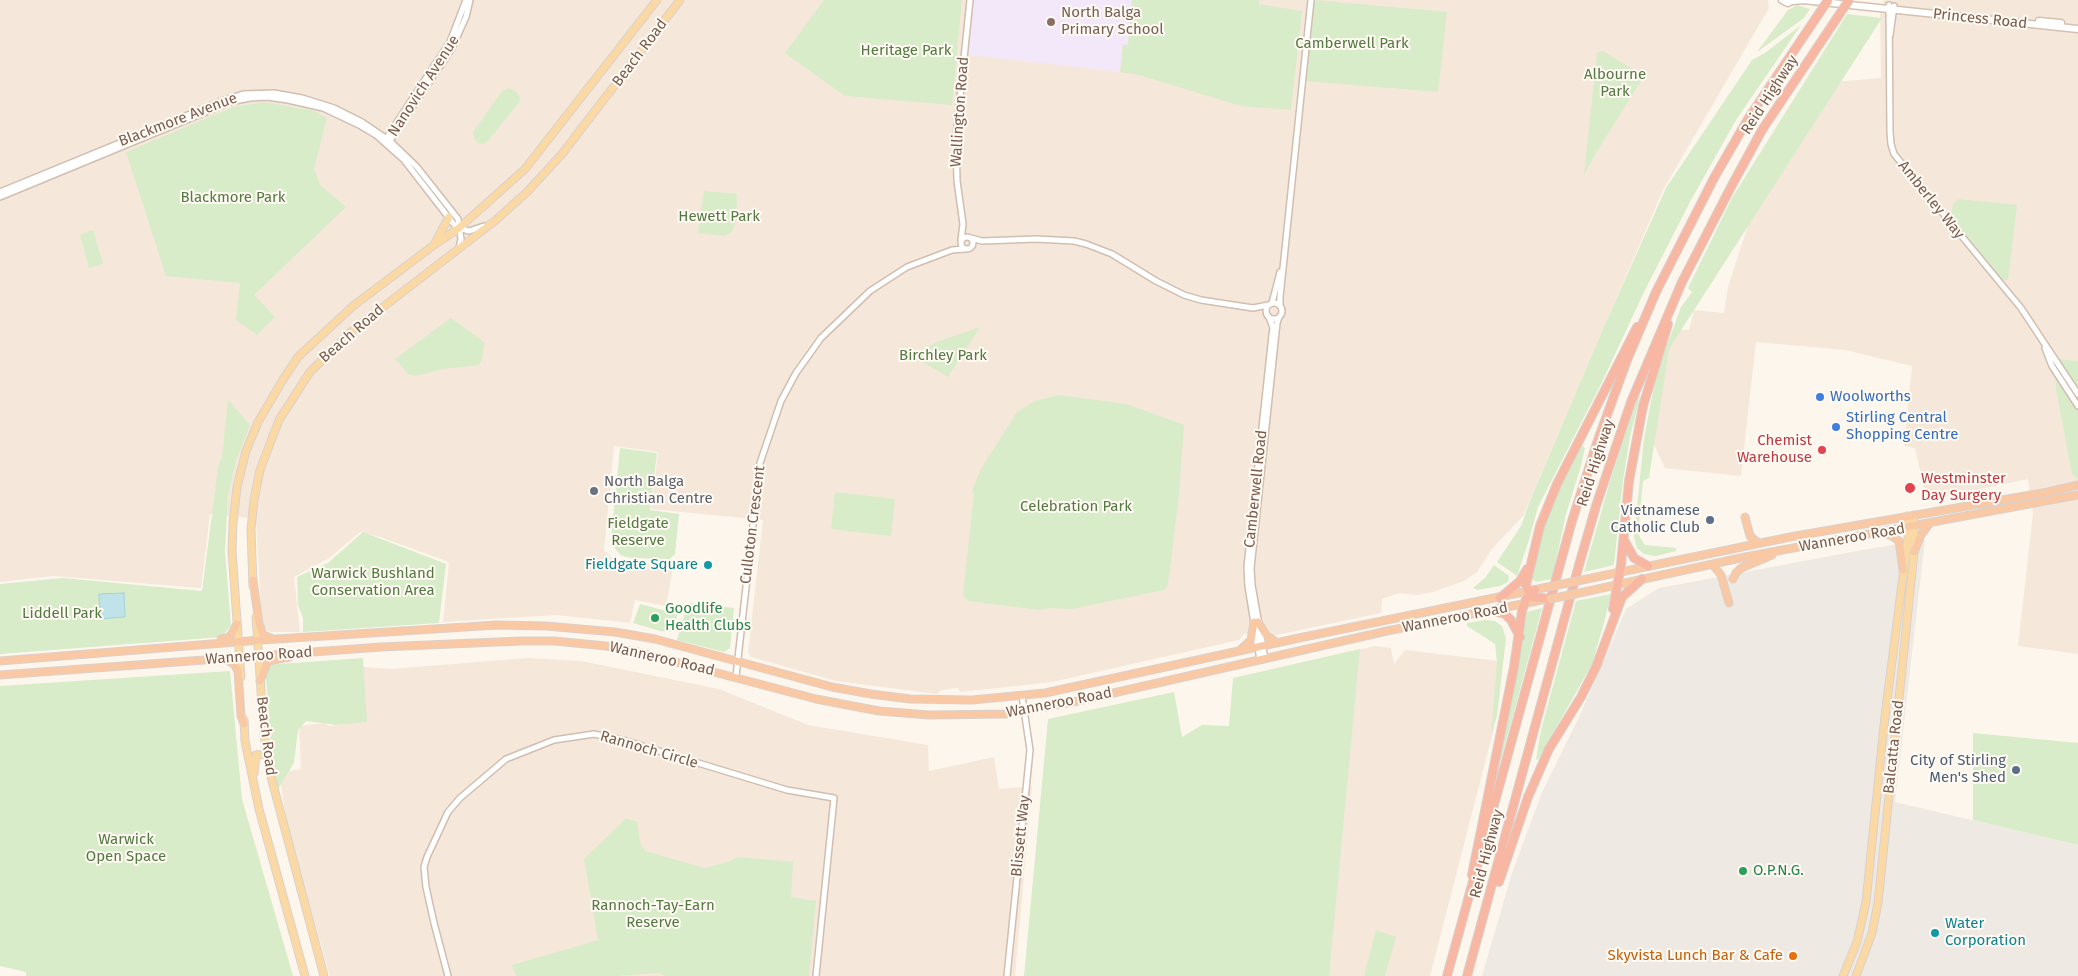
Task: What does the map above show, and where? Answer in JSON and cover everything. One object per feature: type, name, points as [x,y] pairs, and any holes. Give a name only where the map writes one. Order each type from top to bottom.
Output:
[{"type":"highway","name":"Reid Highway","points":[[1448,976],[1575,512],[1601,431],[1627,360],[1656,292],[1714,178],[1748,119],[1828,0]]},
{"type":"highway","name":"Reid Highway","points":[[1467,976],[1596,506],[1631,402],[1682,282],[1726,195],[1762,130],[1850,0]]},
{"type":"highway","points":[[1604,645],[1620,572],[1630,482],[1643,406],[1657,355],[1682,282]]},
{"type":"highway","points":[[1544,599],[1526,585],[1530,562],[1543,518],[1557,484],[1622,353],[1656,292]]},
{"type":"highway","name":"Wanneroo Road","points":[[0,660],[239,641],[497,625],[546,626],[629,634],[689,647],[832,687],[881,696],[953,701],[1022,696],[1045,693],[1758,543],[2048,492],[2078,484]]},
{"type":"highway","name":"Wanneroo Road","points":[[0,675],[322,651],[554,641],[606,646],[638,652],[816,698],[879,711],[938,716],[1006,714],[1262,660],[1382,632],[1524,605],[1544,599],[1712,564],[2078,495]]},
{"type":"highway","points":[[1745,517],[1750,536],[1758,543]]},
{"type":"highway","points":[[1914,552],[1921,535],[1929,524]]},
{"type":"highway","points":[[1881,532],[1899,541],[1903,570]]},
{"type":"highway","points":[[1623,538],[1634,558],[1648,566]]},
{"type":"highway","points":[[1733,579],[1741,568],[1781,551]]},
{"type":"highway","points":[[1500,598],[1520,582],[1530,562]]},
{"type":"highway","points":[[1712,564],[1721,574],[1729,603]]},
{"type":"highway","points":[[1484,919],[1528,797],[1549,749],[1581,697],[1622,598],[1642,579]]},
{"type":"highway","points":[[253,580],[259,623],[263,635],[275,639]]},
{"type":"highway","points":[[1464,919],[1477,843],[1520,637],[1524,605],[1534,591]]},
{"type":"highway","points":[[1493,611],[1505,614],[1511,620],[1520,637]]},
{"type":"highway","points":[[1256,622],[1266,635],[1277,643]]},
{"type":"highway","points":[[1239,651],[1251,640],[1256,622]]},
{"type":"highway","points":[[149,648],[227,638],[237,624]]},
{"type":"highway","points":[[260,681],[268,661],[322,651]]},
{"type":"highway","points":[[222,658],[234,664],[238,671],[241,716],[244,724]]},
{"type":"main road","name":"Beach Road","points":[[305,976],[254,791],[245,741],[232,551],[234,513],[242,468],[258,422],[298,357],[353,306],[459,228],[525,170],[657,0]]},
{"type":"main road","name":"Beach Road","points":[[324,976],[270,773],[267,754],[258,656],[251,529],[258,478],[266,452],[276,428],[297,390],[318,363],[352,331],[496,220],[528,192],[562,154],[680,0]]},
{"type":"main road","name":"Princess Road","points":[[1782,0],[1788,3],[1793,0],[1804,0],[2078,25]]},
{"type":"main road","name":"Princess Road","points":[[1839,0],[1891,8],[2078,29]]},
{"type":"main road","points":[[434,245],[449,217]]},
{"type":"main road","name":"Balcatta Road","points":[[1856,976],[1868,947],[1878,903],[1914,552],[1910,515]]},
{"type":"main road","name":"Balcatta Road","points":[[1843,976],[1857,942],[1866,902],[1903,570],[1911,527]]},
{"type":"main road","points":[[254,791],[254,758],[258,753],[267,754]]},
{"type":"street","name":"Nanovich Avenue","points":[[387,141],[450,42],[460,21],[466,0]]},
{"type":"street","name":"Nanovich Avenue","points":[[387,141],[452,48],[466,17],[470,0]]},
{"type":"street","name":"Wallington Road","points":[[961,241],[963,224],[956,181],[956,136],[970,0]]},
{"type":"street","points":[[1310,0],[1280,297],[1282,313],[1280,317],[1275,319],[1268,316],[1266,311],[1279,278],[1310,0]]},
{"type":"street","name":"Amberley Way","points":[[1891,8],[1890,132],[1894,154],[2021,308],[2078,394]]},
{"type":"street","name":"Blackmore Avenue","points":[[0,192],[194,112],[243,94],[274,93],[315,102],[350,115],[387,141],[420,171],[458,219],[461,239],[459,248]]},
{"type":"street","name":"Blackmore Avenue","points":[[0,197],[230,102],[250,98],[281,99],[323,108],[348,118],[387,141],[415,172],[459,228]]},
{"type":"street","points":[[459,228],[474,230],[496,220]]},
{"type":"street","name":"Wallington Road","points":[[963,224],[970,237]]},
{"type":"street","name":"Culloton Crescent","points":[[952,250],[964,237],[982,241],[1036,239],[1074,241],[1112,254],[1156,281],[1184,295],[1201,300],[1253,308],[1268,316]]},
{"type":"street","points":[[970,237],[973,242],[972,246]]},
{"type":"street","points":[[961,241],[965,249]]},
{"type":"street","name":"Culloton Crescent","points":[[736,676],[760,463],[781,401],[796,373],[821,338],[851,307],[870,291],[907,267],[952,250],[965,249],[982,241]]},
{"type":"street","points":[[1270,304],[1280,306]]},
{"type":"street","name":"Culloton Crescent","points":[[1253,308],[1270,304]]},
{"type":"street","name":"Camberwell Road","points":[[1256,622],[1248,586],[1247,567],[1272,335],[1268,316]]},
{"type":"street","name":"Camberwell Road","points":[[1262,660],[1251,568],[1277,323],[1280,317]]},
{"type":"street","name":"Amberley Way","points":[[2041,339],[2052,366],[2078,406]]},
{"type":"street","name":"Blissett Way","points":[[1007,976],[1030,750],[1026,711],[1022,696]]},
{"type":"street","name":"Rannoch Circle","points":[[448,976],[426,888],[424,867],[448,812],[460,798],[506,759],[554,740],[594,734],[626,741],[787,790],[834,798],[816,976]]},
{"type":"shaded area","points":[[0,0],[1768,0],[1769,8],[1663,190],[1523,516],[1492,549],[1477,572],[1464,581],[1433,592],[1417,595],[1399,593],[1382,599],[1381,613],[1272,636],[1267,630],[1244,634],[1239,640],[1052,682],[961,692],[957,688],[942,690],[937,694],[836,681],[751,657],[748,653],[763,520],[651,509],[658,452],[614,446],[604,550],[612,558],[624,563],[673,567],[666,606],[635,600],[630,623],[556,615],[443,622],[449,562],[380,537],[360,532],[329,558],[294,577],[300,632],[270,632],[262,627],[256,519],[210,514],[201,588],[53,576],[0,582]]},
{"type":"shaded area","name":"North Balga Primary School","points":[[974,0],[1132,0],[1128,45],[1122,45],[1120,72],[969,55]]},
{"type":"shaded area","points":[[1884,0],[2078,0],[2078,361],[2055,358],[2072,474],[2078,480],[2078,654],[2018,646],[2033,514],[2028,479],[1962,493],[1926,498],[1915,448],[1904,446],[1912,366],[1845,350],[1756,342],[1741,476],[1665,468],[1648,432],[1666,344],[1673,330],[1689,330],[1694,310],[1724,313],[1728,287],[1753,210],[1834,82],[1881,78],[1880,8]]},
{"type":"shaded area","points":[[1925,540],[1895,802],[2078,845],[2078,976],[1482,976],[1512,873],[1542,792],[1580,715],[1626,609],[1659,588]]},
{"type":"shaded area","points":[[1374,646],[1391,648],[1394,664],[1405,650],[1499,661],[1494,728],[1430,976],[1328,976],[1359,650]]},
{"type":"shaded area","points":[[527,658],[581,661],[719,689],[808,725],[928,745],[929,771],[994,757],[999,789],[1032,786],[1015,976],[330,976],[288,830],[279,773],[301,769],[299,726],[323,723],[330,726],[365,721],[362,667],[391,669]]},
{"type":"green space","name":"Heritage Park","points":[[824,0],[962,0],[952,105],[845,96],[785,53]]},
{"type":"green space","points":[[1132,0],[1259,0],[1259,4],[1302,11],[1291,110],[1241,106],[1139,75],[1120,72],[1123,45],[1128,45]]},
{"type":"green space","name":"Camberwell Park","points":[[1314,0],[1447,12],[1438,92],[1305,81]]},
{"type":"green space","points":[[1797,5],[1810,9],[1804,18],[1757,52],[1788,10]]},
{"type":"green space","points":[[1847,14],[1882,18],[1669,349],[1649,478],[1643,481],[1638,534],[1645,545],[1676,548],[1676,551],[1656,556],[1644,554],[1637,548],[1634,537],[1644,438],[1656,376],[1681,307],[1692,292],[1688,288],[1732,198]]},
{"type":"green space","points":[[1801,25],[1736,120],[1691,200],[1644,292],[1602,382],[1538,507],[1517,576],[1497,562],[1521,526],[1603,329],[1666,188],[1752,60],[1765,53]]},
{"type":"green space","name":"Albourne Park","points":[[1603,51],[1644,76],[1584,175],[1597,53]]},
{"type":"green space","points":[[508,88],[514,90],[519,95],[520,101],[487,142],[478,143],[474,139],[473,133],[502,91]]},
{"type":"green space","name":"Blackmore Park","points":[[265,102],[314,111],[327,118],[314,169],[320,185],[346,207],[254,295],[275,317],[257,335],[236,320],[240,283],[166,276],[126,152],[233,107]]},
{"type":"green space","name":"Hewett Park","points":[[704,191],[737,194],[736,221],[732,232],[724,236],[698,233]]},
{"type":"green space","points":[[1959,199],[2017,205],[2008,280],[2002,280],[1951,216],[1953,204]]},
{"type":"green space","points":[[93,230],[103,264],[89,268],[80,235]]},
{"type":"green space","points":[[451,318],[484,342],[482,360],[479,365],[443,369],[416,376],[409,375],[395,359]]},
{"type":"green space","name":"Birchley Park","points":[[980,327],[948,377],[914,357],[934,343]]},
{"type":"green space","points":[[2054,358],[2078,361],[2078,480],[2072,474],[2056,389]]},
{"type":"green space","name":"Celebration Park","points":[[1058,395],[1127,404],[1184,425],[1179,495],[1168,585],[1164,590],[1072,609],[1050,608],[1040,610],[968,601],[963,595],[974,494],[972,492],[976,480],[1017,412],[1035,401]]},
{"type":"green space","points":[[1638,396],[1640,396],[1630,437],[1623,480],[1614,565],[1584,572],[1611,478]]},
{"type":"green space","name":"Liddell Park","points":[[228,400],[250,425],[236,461],[228,495],[225,551],[231,625],[222,637],[0,654],[0,584],[63,578],[202,591],[218,468],[222,457]]},
{"type":"green space","points":[[1582,445],[1585,448],[1581,466],[1566,514],[1552,579],[1536,582],[1532,579],[1540,538],[1558,493]]},
{"type":"green space","name":"Fieldgate Reserve","points":[[620,448],[657,453],[650,510],[679,514],[675,554],[670,559],[622,556],[616,550],[611,539]]},
{"type":"green space","points":[[835,492],[895,499],[891,536],[831,529]]},
{"type":"green space","name":"Warwick Bushland Conservation Area","points":[[363,532],[446,564],[439,623],[303,632],[303,618],[298,605],[297,577],[328,563]]},
{"type":"green space","points":[[1494,565],[1509,576],[1508,582],[1500,586],[1477,590],[1473,588],[1485,578]]},
{"type":"green space","points":[[1611,594],[1592,664],[1538,760],[1536,759],[1541,730],[1576,601]]},
{"type":"green space","points":[[688,603],[734,608],[730,648],[724,652],[677,640]]},
{"type":"green space","name":"Goodlife Health Clubs","points":[[640,604],[678,614],[671,632],[660,631],[633,623]]},
{"type":"green space","points":[[1542,608],[1495,782],[1493,782],[1518,668],[1527,612]]},
{"type":"green space","points":[[1485,620],[1495,621],[1502,626],[1506,638],[1497,716],[1491,734],[1497,662],[1495,644],[1467,626],[1467,623]]},
{"type":"green space","points":[[1360,649],[1329,976],[1024,976],[1048,719],[1174,692],[1182,737],[1202,725],[1229,726],[1233,678]]},
{"type":"green space","points":[[363,658],[367,722],[336,725],[306,721],[298,730],[294,763],[278,789],[273,772],[265,665]]},
{"type":"green space","name":"Warwick Open Space","points":[[230,671],[242,799],[293,976],[26,976],[26,972],[0,966],[0,686]]},
{"type":"green space","points":[[1973,733],[2078,743],[2078,845],[1973,820]]},
{"type":"green space","name":"Rannoch-Tay-Earn Reserve","points":[[626,818],[637,822],[640,842],[645,851],[705,868],[728,862],[738,857],[793,862],[791,897],[816,901],[809,976],[665,976],[660,973],[615,976],[516,976],[512,965],[598,940],[584,859]]},
{"type":"green space","points":[[1376,930],[1396,937],[1385,976],[1364,976]]},
{"type":"water","points":[[124,593],[125,617],[100,619],[99,594]]},
{"type":"place","name":"North Balga Primary School","points":[[1051,22]]},
{"type":"place","name":"Woolworths","points":[[1820,397]]},
{"type":"place","name":"Stirling Central Shopping Centre","points":[[1836,427]]},
{"type":"place","name":"Chemist Warehouse","points":[[1822,450]]},
{"type":"place","name":"Westminster Day Surgery","points":[[1910,488]]},
{"type":"place","name":"North Balga Christian Centre","points":[[594,491]]},
{"type":"place","name":"Vietnamese Catholic Club","points":[[1710,520]]},
{"type":"place","name":"Fieldgate Square","points":[[708,565]]},
{"type":"place","name":"Goodlife Health Clubs","points":[[655,618]]},
{"type":"place","name":"City of Stirling Men's Shed","points":[[2016,770]]},
{"type":"place","name":"O.P.N.G.","points":[[1743,871]]},
{"type":"place","name":"Water Corporation","points":[[1935,933]]},
{"type":"place","name":"Skyvista Lunch Bar & Cafe","points":[[1793,956]]}]
